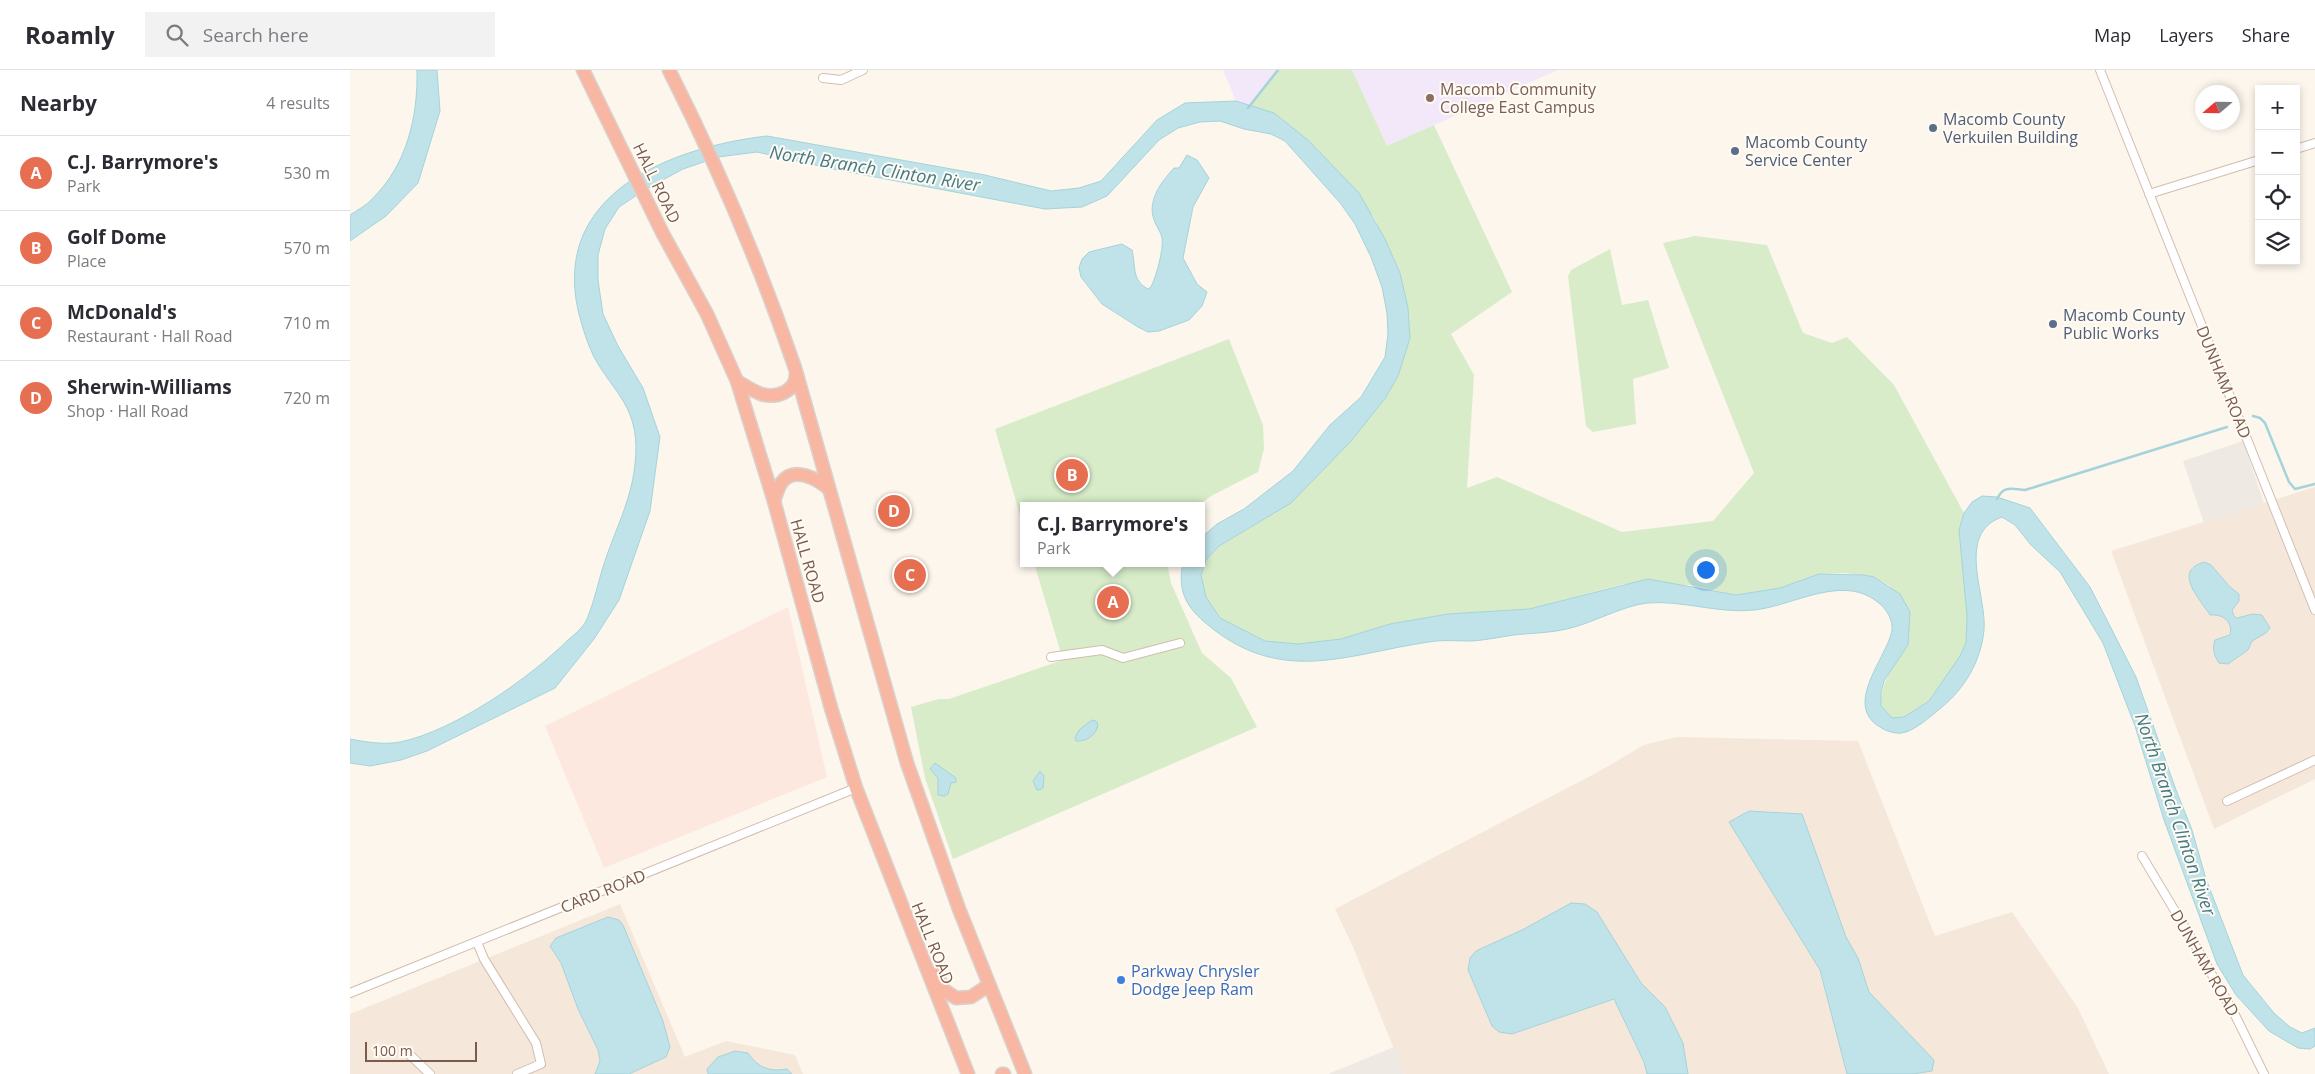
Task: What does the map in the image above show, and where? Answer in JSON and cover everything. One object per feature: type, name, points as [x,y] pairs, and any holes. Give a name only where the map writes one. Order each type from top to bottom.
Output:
[{"type":"highway","name":"HALL ROAD","points":[[583,70],[664,234],[707,314],[737,382],[774,501],[831,708],[856,788],[968,1074]]},
{"type":"highway","points":[[669,70],[704,138],[736,208],[795,368],[907,763],[940,858],[1025,1074]]},
{"type":"highway","points":[[737,382],[761,394],[771,396],[781,394],[790,389],[794,384],[795,368]]},
{"type":"highway","points":[[774,501],[780,484],[785,479],[793,476],[812,477],[829,488]]},
{"type":"highway","points":[[898,899],[912,915],[940,983],[950,995],[956,998],[966,998],[989,985]]},
{"type":"street","points":[[823,78],[841,80],[863,70]]},
{"type":"street","name":"DUNHAM ROAD","points":[[2100,70],[2315,610]]},
{"type":"street","points":[[2300,147],[2315,143]]},
{"type":"street","points":[[2149,194],[2255,161]]},
{"type":"street","points":[[1051,657],[1102,650],[1123,658],[1180,643]]},
{"type":"street","points":[[2227,801],[2315,760]]},
{"type":"street","name":"CARD ROAD","points":[[350,993],[856,788]]},
{"type":"street","name":"DUNHAM ROAD","points":[[2142,856],[2188,931],[2231,1008],[2264,1074]]},
{"type":"street","points":[[477,942],[484,959],[536,1044],[541,1064],[517,1074]]},
{"type":"street","points":[[410,1055],[430,1074]]},
{"type":"shaded area","points":[[1223,70],[1278,70],[1249,106],[1236,101]]},
{"type":"shaded area","name":"Macomb Community College East Campus","points":[[1352,70],[1558,70],[1387,146]]},
{"type":"shaded area","points":[[2243,441],[2264,503],[2204,523],[2183,461]]},
{"type":"shaded area","points":[[2315,487],[2315,779],[2214,829],[2111,551]]},
{"type":"shaded area","points":[[788,607],[827,777],[604,868],[545,726]]},
{"type":"shaded area","points":[[1676,737],[1858,741],[1935,936],[2012,912],[2078,1008],[2109,1074],[1404,1074],[1353,947],[1335,909],[1598,772],[1644,745]]},
{"type":"shaded area","points":[[620,904],[685,1057],[726,1041],[795,1055],[803,1074],[350,1074],[350,1014]]},
{"type":"shaded area","points":[[1394,1047],[1404,1074],[1328,1074]]},
{"type":"green space","points":[[1278,70],[1352,70],[1387,146],[1434,125],[1512,292],[1451,334],[1474,375],[1467,488],[1497,477],[1622,532],[1713,521],[1754,473],[1663,243],[1695,236],[1767,245],[1803,333],[1832,343],[1847,337],[1894,385],[1964,513],[1959,531],[1967,616],[1966,643],[1960,656],[1929,701],[1904,717],[1892,719],[1881,706],[1883,688],[1886,681],[1908,645],[1890,586],[1874,577],[1846,573],[1819,574],[1780,588],[1736,595],[1690,585],[1624,584],[1529,609],[1448,614],[1390,624],[1341,639],[1298,644],[1265,641],[1220,618],[1206,597],[1201,575],[1206,561],[1219,546],[1261,521],[1352,440],[1386,397],[1398,376],[1410,338],[1408,308],[1400,273],[1374,217],[1274,113],[1249,106]]},
{"type":"green space","points":[[1610,249],[1622,305],[1648,300],[1669,368],[1633,379],[1636,424],[1593,432],[1586,426],[1568,276],[1571,270]]},
{"type":"green space","points":[[1229,339],[1263,425],[1264,449],[1258,472],[1211,496],[1203,502],[1020,502],[1020,515],[995,429]]},
{"type":"green space","points":[[1035,567],[1168,567],[1171,583],[1202,653],[1231,678],[1257,727],[953,859],[925,778],[911,707],[939,699],[949,699],[1063,660]]},
{"type":"water","points":[[417,70],[437,70],[440,111],[418,183],[386,216],[350,241],[350,215],[367,204],[384,186],[402,156],[412,123],[417,88]]},
{"type":"water","name":"North Branch Clinton River","points":[[1236,101],[1274,113],[1308,140],[1359,193],[1385,239],[1400,273],[1408,308],[1410,338],[1398,376],[1386,397],[1352,440],[1291,503],[1219,546],[1205,563],[1205,534],[1217,524],[1244,509],[1293,471],[1330,425],[1361,397],[1385,357],[1388,334],[1387,313],[1382,287],[1371,257],[1355,224],[1341,204],[1285,141],[1271,134],[1244,129],[1220,121],[1200,122],[1178,128],[1159,140],[1107,196],[1082,207],[1045,209],[838,170],[757,152],[718,157],[683,169],[646,189],[619,207],[605,229],[598,255],[598,280],[603,314],[618,346],[643,388],[660,437],[650,511],[619,600],[594,639],[555,688],[427,751],[401,760],[370,766],[350,763],[350,739],[375,743],[394,743],[421,736],[444,727],[513,686],[553,654],[577,632],[588,618],[608,551],[629,494],[633,479],[636,446],[635,431],[627,408],[601,369],[587,340],[578,310],[575,269],[583,235],[602,206],[628,183],[659,165],[694,151],[767,136],[985,175],[1051,191],[1079,188],[1101,181],[1157,120],[1185,103]]},
{"type":"water","points":[[1187,155],[1197,160],[1209,178],[1193,207],[1183,258],[1197,284],[1207,292],[1202,306],[1189,320],[1159,331],[1148,332],[1102,304],[1081,277],[1079,268],[1082,259],[1089,252],[1122,244],[1132,250],[1135,272],[1139,281],[1148,289],[1151,287],[1162,249],[1161,236],[1152,213],[1152,206],[1156,192],[1164,179],[1174,168],[1179,168]]},
{"type":"water","name":"North Branch Clinton River","points":[[1982,496],[1997,497],[2030,508],[2090,587],[2136,677],[2192,830],[2206,879],[2243,975],[2274,1013],[2290,1027],[2302,1033],[2315,1028],[2315,1046],[2310,1049],[2298,1048],[2269,1031],[2236,995],[2217,964],[2164,820],[2135,726],[2103,643],[2060,572],[2031,545],[2015,525],[2002,517],[1988,525],[1980,537],[1976,551],[1976,567],[1984,616],[1984,630],[1975,663],[1965,682],[1950,700],[1918,726],[1902,733],[1891,732],[1880,727],[1869,718],[1865,706],[1870,680],[1889,641],[1892,630],[1890,619],[1880,604],[1866,595],[1851,591],[1835,591],[1769,607],[1741,611],[1674,603],[1647,603],[1628,607],[1561,630],[1472,641],[1436,641],[1319,661],[1291,661],[1264,656],[1236,644],[1208,625],[1189,606],[1181,583],[1182,567],[1204,567],[1201,575],[1206,597],[1220,618],[1265,641],[1298,644],[1341,639],[1390,624],[1448,614],[1529,609],[1648,579],[1736,595],[1780,588],[1819,574],[1874,577],[1900,594],[1910,612],[1908,645],[1884,681],[1881,693],[1881,706],[1892,718],[1904,717],[1929,701],[1960,656],[1966,643],[1967,616],[1959,530],[1964,513],[1972,502]]},
{"type":"water","points":[[2205,562],[2211,565],[2230,587],[2239,594],[2239,601],[2232,610],[2234,616],[2237,618],[2253,614],[2262,615],[2270,628],[2266,633],[2252,641],[2248,650],[2228,664],[2219,663],[2214,647],[2215,640],[2230,635],[2230,626],[2223,617],[2210,615],[2195,593],[2189,578],[2190,571],[2195,566]]},
{"type":"water","points":[[1092,720],[1098,724],[1096,731],[1087,739],[1076,741],[1075,737],[1080,729]]},
{"type":"water","points":[[935,763],[956,778],[956,782],[951,783],[948,794],[944,796],[938,795],[938,778],[930,769]]},
{"type":"water","points":[[1040,771],[1044,776],[1043,788],[1037,790],[1033,781]]},
{"type":"water","points":[[1749,811],[1802,814],[1846,937],[1858,958],[1869,992],[1934,1060],[1932,1071],[1913,1074],[1847,1074],[1820,970],[1729,822]]},
{"type":"water","points":[[1571,903],[1585,904],[1597,912],[1641,983],[1665,1007],[1683,1043],[1688,1074],[1647,1074],[1644,1062],[1614,999],[1512,1034],[1499,1032],[1492,1026],[1468,970],[1470,958],[1476,951],[1524,929]]},
{"type":"water","points":[[608,917],[619,920],[623,925],[663,1021],[670,1047],[666,1057],[629,1074],[595,1074],[600,1061],[598,1050],[578,1009],[561,963],[550,946],[556,938]]},
{"type":"water","points":[[735,1051],[748,1053],[765,1068],[775,1070],[787,1069],[792,1074],[708,1074],[707,1069],[718,1057]]},
{"type":"waterway","points":[[1248,108],[1278,70]]},
{"type":"waterway","points":[[2253,416],[2260,418],[2265,423],[2289,482],[2295,489],[2315,484]]},
{"type":"waterway","points":[[1997,499],[2005,490],[2025,490],[2227,427]]},
{"type":"place","name":"Macomb Community College East Campus","points":[[1430,98]]},
{"type":"place","name":"Macomb County Verkuilen Building","points":[[1933,128]]},
{"type":"place","name":"Macomb County Service Center","points":[[1735,151]]},
{"type":"place","name":"Macomb County Public Works","points":[[2053,324]]},
{"type":"place","name":"Golf Dome","points":[[1072,475]]},
{"type":"place","name":"Sherwin-Williams","points":[[894,511]]},
{"type":"place","name":"McDonald's","points":[[910,575]]},
{"type":"place","name":"C.J. Barrymore's","points":[[1113,602]]},
{"type":"place","name":"Parkway Chrysler Dodge Jeep Ram","points":[[1121,980]]}]
